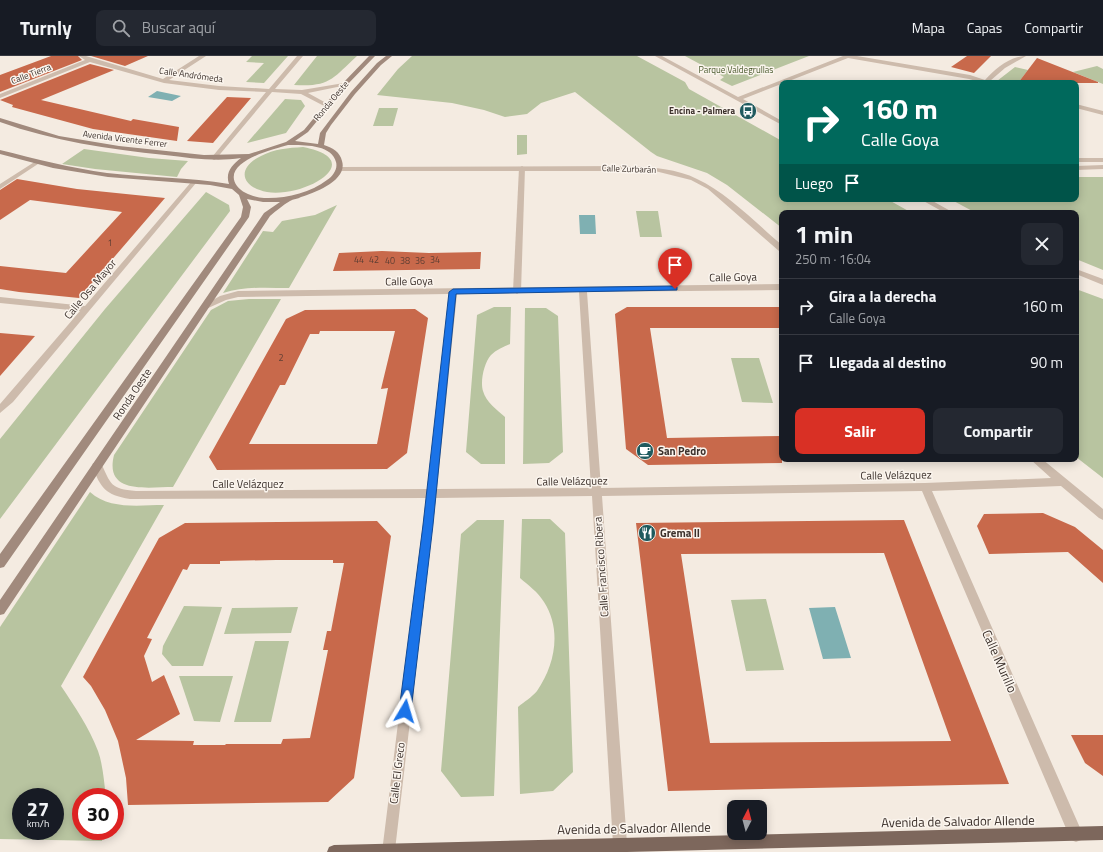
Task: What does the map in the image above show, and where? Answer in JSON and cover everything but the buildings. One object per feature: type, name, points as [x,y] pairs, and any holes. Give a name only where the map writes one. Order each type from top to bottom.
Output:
[{"type":"main road","name":"Ronda Oeste","points":[[288,143],[306,131],[326,105],[372,56]]},
{"type":"main road","name":"Ronda Oeste","points":[[321,146],[323,133],[329,124],[353,93],[379,64],[389,56]]},
{"type":"main road","name":"Avenida Vicente Ferrer","points":[[0,120],[43,134],[85,144],[214,158],[230,158],[252,154]]},
{"type":"main road","points":[[288,143],[306,143],[321,146],[330,150],[336,155],[340,162],[339,168],[333,179],[318,189],[299,196],[277,200],[258,199],[242,194],[234,187],[230,179],[233,169],[243,159],[252,154],[288,143]]},
{"type":"main road","points":[[0,152],[38,162],[108,175],[218,184],[234,187]]},
{"type":"main road","name":"Ronda Oeste","points":[[0,563],[245,217],[247,207],[242,194]]},
{"type":"main road","name":"Ronda Oeste","points":[[0,610],[267,215],[289,198]]},
{"type":"main road","name":"Avenida de Salvador Allende","points":[[334,852],[620,844],[1076,835],[1103,833]]},
{"type":"street","name":"Calle Andrómeda","points":[[82,56],[90,60],[164,82],[218,88],[302,92],[344,85]]},
{"type":"street","points":[[164,82],[203,56]]},
{"type":"street","points":[[214,158],[300,56]]},
{"type":"street","points":[[658,56],[779,120]]},
{"type":"street","points":[[787,80],[848,56],[970,77],[979,80]]},
{"type":"street","points":[[990,80],[995,72],[1003,65],[1023,56]]},
{"type":"street","name":"Calle Tierra","points":[[0,96],[90,60]]},
{"type":"street","points":[[738,99],[779,83]]},
{"type":"street","name":"Calle Andrómeda","points":[[302,92],[326,105]]},
{"type":"street","points":[[1079,107],[1103,113]]},
{"type":"street","points":[[1079,160],[1103,160]]},
{"type":"street","points":[[0,187],[38,162]]},
{"type":"street","name":"Calle Zurbarán","points":[[339,168],[655,169],[675,173],[693,179],[710,188],[779,246]]},
{"type":"street","points":[[517,291],[522,168]]},
{"type":"street","points":[[1079,168],[1103,168]]},
{"type":"street","name":"Calle Osa Mayor","points":[[0,409],[10,400],[88,309],[194,182]]},
{"type":"street","points":[[930,202],[944,210]]},
{"type":"street","points":[[1079,273],[1103,282]]},
{"type":"street","name":"Calle Goya","points":[[206,306],[223,298],[238,294],[779,287]]},
{"type":"street","name":"Calle Francisco Ribera","points":[[583,290],[620,844]]},
{"type":"street","name":"Calle El Greco","points":[[388,850],[431,495],[453,292]]},
{"type":"street","points":[[0,300],[88,309]]},
{"type":"street","points":[[1039,462],[1103,515]]},
{"type":"street","name":"Calle Velázquez","points":[[97,466],[107,486],[116,492],[134,496],[431,495],[924,487],[1062,482]]},
{"type":"street","name":"Calle Murillo","points":[[924,487],[1076,835]]},
{"type":"green space","points":[[252,56],[288,56],[264,83],[246,82],[264,63],[246,62]]},
{"type":"green space","points":[[317,56],[357,56],[342,71],[330,80],[316,85],[294,85]]},
{"type":"green space","points":[[412,56],[637,56],[685,82],[689,89],[779,139],[779,202],[892,202],[907,210],[779,210],[779,226],[727,185],[707,173],[657,156],[575,92],[541,103],[527,114],[505,117],[484,110],[452,103],[377,95],[398,69]]},
{"type":"green space","name":"Parque Valdegrullas","points":[[685,56],[809,56],[732,86],[720,80],[724,77]]},
{"type":"green space","points":[[1097,66],[1103,69],[1103,84],[1073,72]]},
{"type":"green space","points":[[1015,67],[1028,70],[1020,80],[998,80]]},
{"type":"green space","points":[[285,99],[301,100],[305,106],[286,133],[247,143]]},
{"type":"green space","points":[[379,108],[398,108],[393,126],[373,126]]},
{"type":"green space","points":[[517,135],[527,135],[527,154],[517,155]]},
{"type":"green space","points":[[303,147],[322,153],[331,160],[331,169],[324,177],[313,184],[282,192],[267,192],[258,190],[247,182],[245,171],[253,161],[261,156],[276,150]]},
{"type":"green space","points":[[84,149],[149,158],[188,161],[181,169],[177,177],[95,169],[62,164]]},
{"type":"green space","points":[[1079,177],[1103,177],[1103,270],[1079,260],[1079,210],[970,210],[956,202],[1079,202]]},
{"type":"green space","points":[[206,192],[229,205],[230,211],[0,519],[0,439],[105,309]]},
{"type":"green space","points":[[337,205],[289,288],[247,288],[223,293],[263,231],[273,232],[282,221],[315,215]]},
{"type":"green space","points":[[636,211],[658,211],[662,237],[640,237]]},
{"type":"green space","points":[[1079,290],[1103,299],[1103,478],[1079,459]]},
{"type":"green space","points":[[249,299],[281,299],[173,487],[152,488],[130,486],[122,483],[115,477],[113,468],[114,455],[211,310],[228,301]]},
{"type":"green space","points":[[494,307],[511,307],[510,344],[502,347],[489,358],[483,372],[482,387],[484,395],[489,402],[505,417],[505,464],[481,464],[466,452],[477,315]]},
{"type":"green space","points":[[525,308],[546,308],[558,316],[563,452],[549,463],[523,464]]},
{"type":"green space","points":[[731,358],[759,358],[773,403],[742,402]]},
{"type":"green space","points":[[90,492],[106,502],[116,504],[135,506],[164,505],[61,686],[86,725],[94,742],[100,756],[105,788],[72,788],[72,840],[102,841],[51,840],[64,840],[64,788],[12,788],[12,839],[0,839],[0,627]]},
{"type":"green space","points":[[522,519],[550,519],[565,533],[573,772],[553,791],[520,794],[518,707],[537,691],[543,681],[552,659],[554,647],[553,624],[550,613],[542,598],[520,578]]},
{"type":"green space","points":[[477,520],[504,520],[494,796],[461,797],[441,771],[461,534]]},
{"type":"green space","points":[[766,599],[784,670],[746,671],[731,600]]},
{"type":"green space","points":[[184,606],[222,607],[203,666],[172,666],[162,654],[163,646]]},
{"type":"green space","points":[[298,607],[291,633],[224,634],[232,608]]},
{"type":"green space","points":[[255,641],[289,641],[271,722],[234,722]]},
{"type":"green space","points":[[179,676],[233,676],[220,722],[194,721]]},
{"type":"water","points":[[157,91],[181,96],[172,101],[148,97]]},
{"type":"water","points":[[579,215],[595,215],[596,234],[580,234]]},
{"type":"water","points":[[835,607],[851,658],[823,659],[809,608]]},
{"type":"place","name":"Encina - Palmera","points":[[748,111]]},
{"type":"place","name":"San Pedro","points":[[645,451]]},
{"type":"place","name":"Grema II","points":[[647,533]]},
{"type":"route","points":[[405,711],[428,525],[453,292],[675,289]]}]
